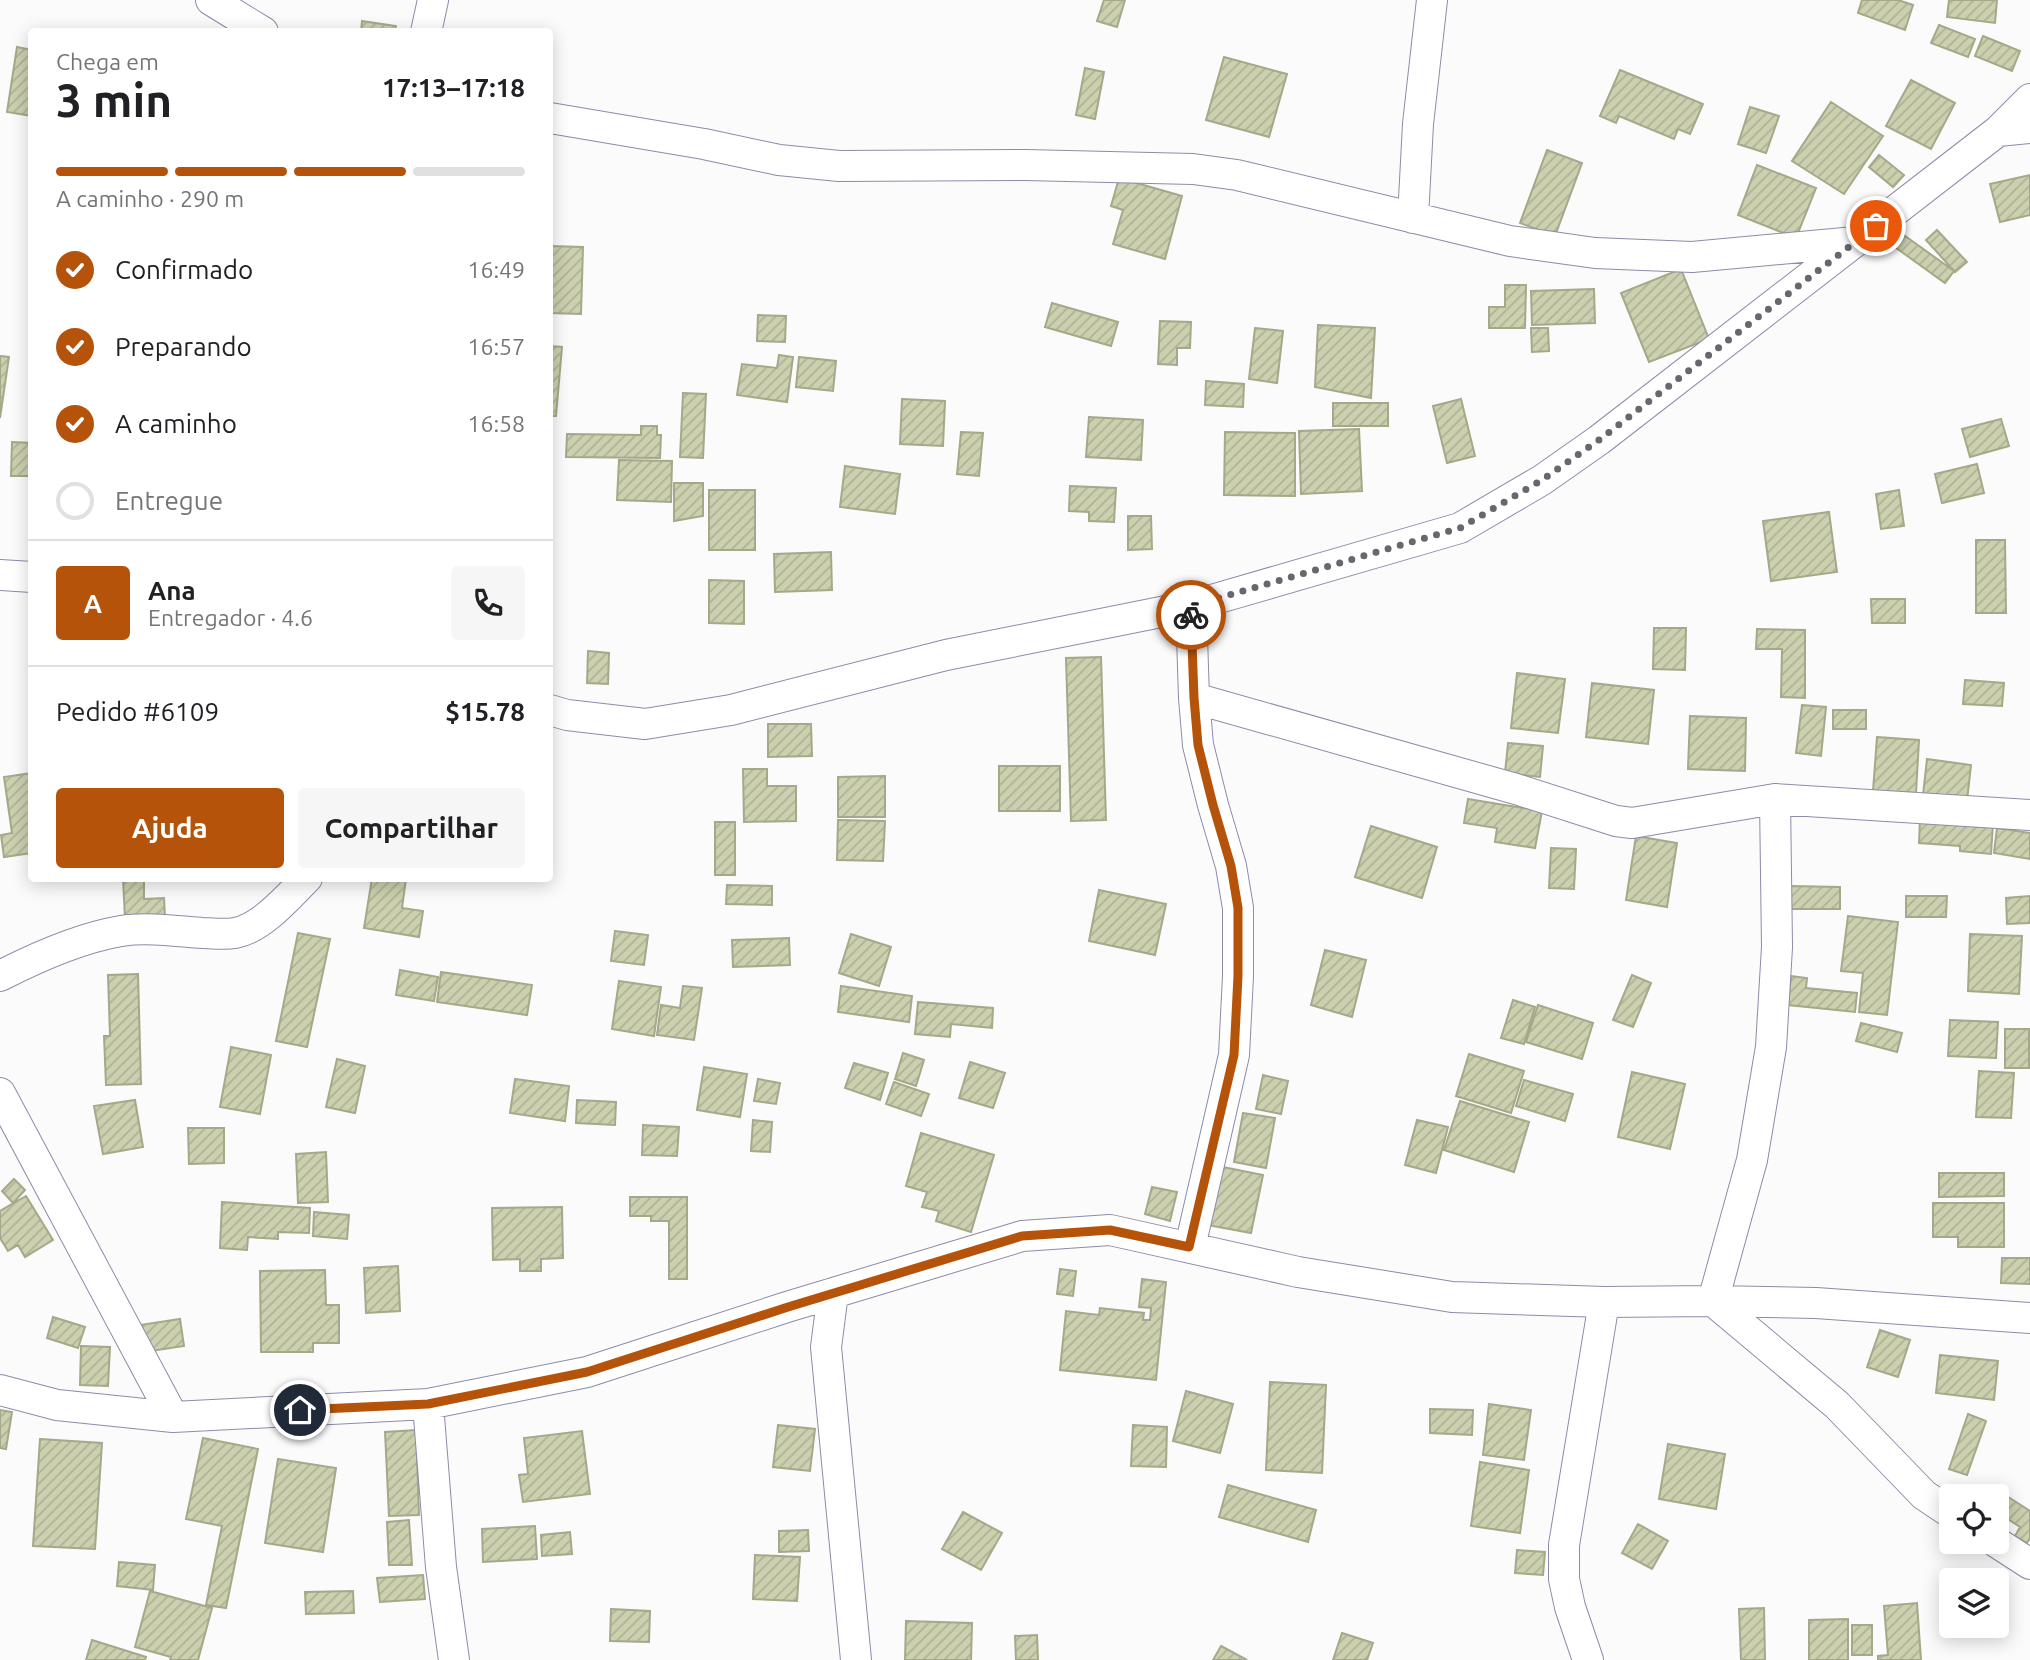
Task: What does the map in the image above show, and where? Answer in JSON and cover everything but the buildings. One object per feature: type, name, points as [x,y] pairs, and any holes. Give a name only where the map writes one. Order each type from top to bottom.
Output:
[{"type":"street","points":[[212,0],[256,28]]},
{"type":"street","points":[[427,28],[433,0]]},
{"type":"street","points":[[1413,218],[1418,124],[1432,0]]},
{"type":"street","points":[[553,711],[567,715],[646,724],[731,710],[946,656],[1191,606],[1460,528],[1542,480],[1599,440],[1998,131],[2030,99]]},
{"type":"street","points":[[553,119],[704,144],[779,160],[839,166],[1025,165],[1193,169],[1237,175],[1510,241],[1595,253],[1692,257],[1855,242]]},
{"type":"street","points":[[1998,131],[2030,128]]},
{"type":"street","points":[[0,575],[28,577]]},
{"type":"street","points":[[1189,1247],[1234,1055],[1238,976],[1238,908],[1231,866],[1198,745],[1191,606]]},
{"type":"street","points":[[1194,698],[1516,789],[1615,821],[1654,821],[1775,799],[2030,815]]},
{"type":"street","points":[[1713,1301],[1752,1160],[1772,1047],[1777,947],[1775,799]]},
{"type":"street","points":[[0,976],[90,939],[123,931],[235,933],[255,925],[282,904],[303,882]]},
{"type":"street","points":[[0,1093],[173,1417]]},
{"type":"street","points":[[0,1390],[57,1405],[173,1417],[428,1404],[587,1372],[1022,1236],[1110,1230],[1298,1272],[1452,1297],[1604,1302],[1816,1303],[2030,1318]]},
{"type":"street","points":[[833,1293],[826,1347],[856,1660]]},
{"type":"street","points":[[1713,1301],[1837,1405],[1924,1495],[1939,1505]]},
{"type":"street","points":[[1588,1660],[1570,1608],[1564,1579],[1564,1545],[1604,1302]]},
{"type":"street","points":[[788,1307],[826,1347]]},
{"type":"street","points":[[428,1404],[441,1567],[454,1660]]},
{"type":"street","points":[[2009,1550],[2030,1564]]},
{"type":"way so far","points":[[1191,615],[1191,606],[1460,528],[1542,480],[1599,440],[1876,226]]},
{"type":"route","points":[[300,1410],[428,1404],[587,1372],[1022,1236],[1110,1230],[1189,1247],[1234,1055],[1238,976],[1238,908],[1231,866],[1198,745],[1191,615]]}]
